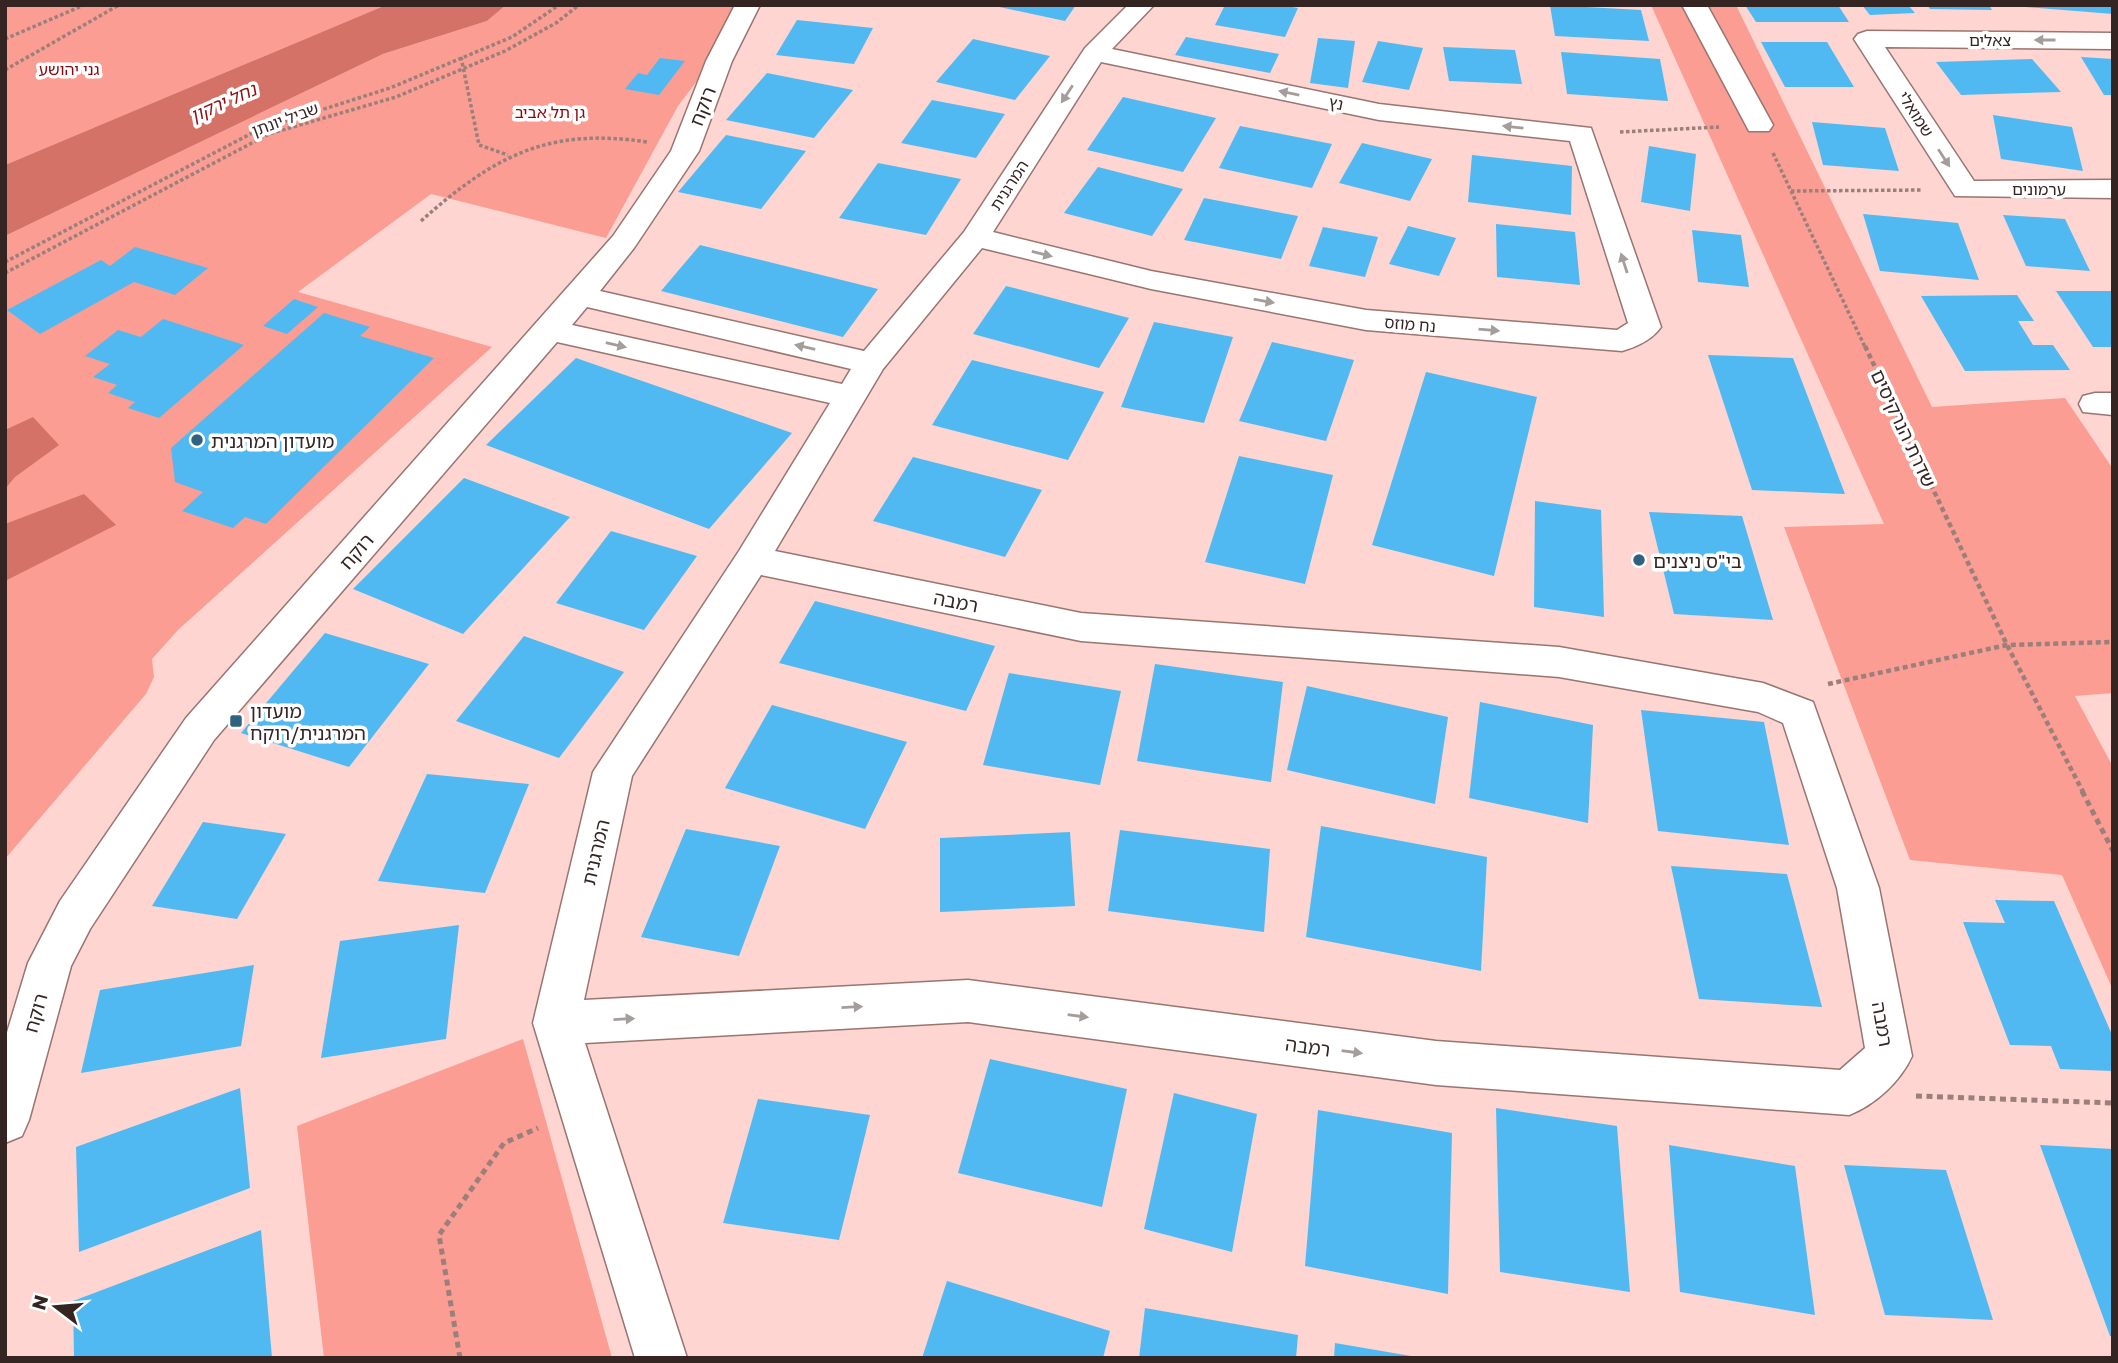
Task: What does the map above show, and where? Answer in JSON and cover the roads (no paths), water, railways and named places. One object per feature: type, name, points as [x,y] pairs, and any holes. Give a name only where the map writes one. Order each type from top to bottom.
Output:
[{"type":"street","name":"רוקח","points":[[5,1120],[50,963],[75,915],[200,729],[580,296],[624,242],[685,151],[719,61],[748,5]]},
{"type":"street","name":"המרגנית","points":[[556,1023],[613,772],[752,560],[872,363],[975,237],[1094,53],[1142,5]]},
{"type":"street","points":[[1694,5],[1759,125]]},
{"type":"street","name":"צאלים","points":[[1867,39],[2113,40]]},
{"type":"street","name":"שמואלי","points":[[1867,39],[1965,190]]},
{"type":"street","name":"נץ","points":[[1094,53],[1379,112],[1581,134]]},
{"type":"street","name":"נח מוזס","points":[[975,237],[1151,280],[1366,320],[1622,341],[1645,327],[1581,134]]},
{"type":"street","name":"ערמונים","points":[[1965,190],[2113,189]]},
{"type":"street","points":[[580,296],[872,363]]},
{"type":"street","points":[[550,330],[851,397]]},
{"type":"street","name":"רמבה","points":[[556,1023],[968,1001],[1436,1063],[1849,1093],[1889,1056],[1858,887],[1799,713],[1763,698],[1559,662],[1081,627],[752,560]]},
{"type":"street","points":[[556,1023],[661,1358]]},
{"type":"water","name":"נחל ירקון","points":[[386,5],[506,5],[487,21],[383,54],[5,236],[5,165]]},
{"type":"water","points":[[33,417],[59,445],[15,477],[5,489],[5,430]]},
{"type":"water","points":[[84,494],[116,525],[5,581],[5,524]]},
{"type":"place","name":"מועדון המרגנית","points":[[197,440]]},
{"type":"place","name":"בי\"ס ניצנים","points":[[1639,560]]},
{"type":"place","name":"מועדון המרגנית/רוקח","points":[[236,721]]},
{"type":"park label","name":"גני יהושע","points":[[69,69]]},
{"type":"park label","name":"גן תל אביב","points":[[550,112]]}]
